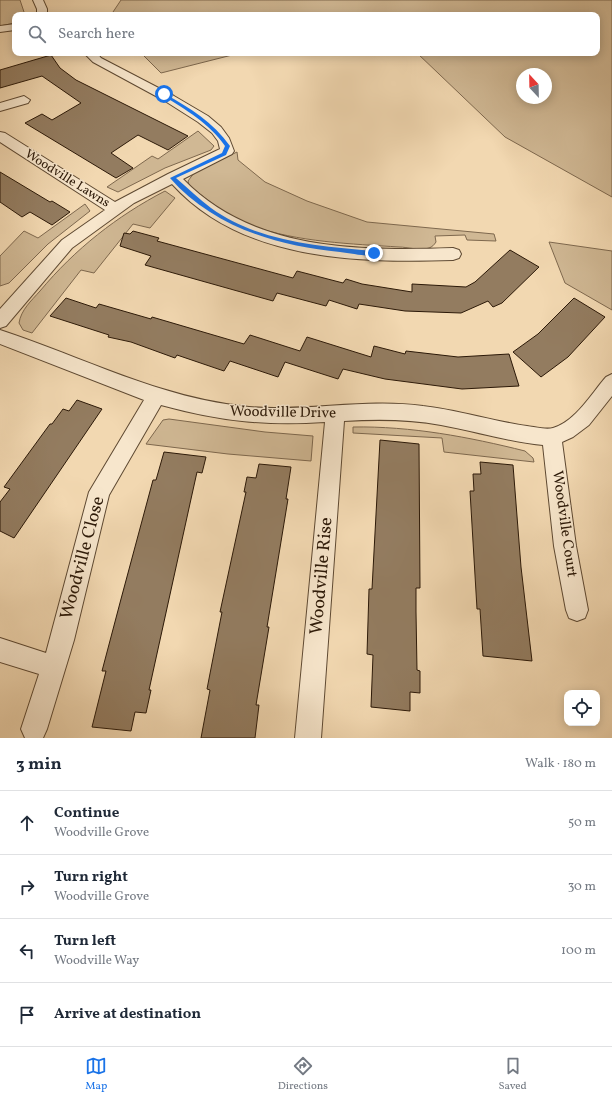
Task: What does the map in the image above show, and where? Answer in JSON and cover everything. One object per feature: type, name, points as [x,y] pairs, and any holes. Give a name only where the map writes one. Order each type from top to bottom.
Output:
[{"type":"street","points":[[38,0],[42,12]]},
{"type":"street","points":[[0,29],[12,27]]},
{"type":"street","points":[[0,320],[6,305],[67,244],[115,209],[173,178],[224,154],[228,146],[224,139],[197,114],[180,103],[97,60],[93,56]]},
{"type":"street","points":[[0,107],[24,100]]},
{"type":"street","name":"Woodville Lawns","points":[[0,136],[115,209]]},
{"type":"street","points":[[173,178],[190,194],[217,215],[247,230],[285,242],[325,249],[374,253],[425,255],[453,254]]},
{"type":"street","name":"Woodville Drive","points":[[0,338],[156,397],[222,412],[250,415],[335,415],[378,411],[406,412],[514,433],[552,437]]},
{"type":"street","points":[[552,437],[566,431],[582,418],[612,382]]},
{"type":"street","name":"Woodville Close","points":[[34,729],[53,667],[99,492],[156,397]]},
{"type":"street","name":"Woodville Rise","points":[[308,738],[335,415]]},
{"type":"street","name":"Woodville Court","points":[[552,437],[565,546],[577,610]]},
{"type":"street","points":[[0,650],[53,667]]},
{"type":"shaded area","points":[[0,0],[20,0],[24,12],[12,12],[12,24],[0,26]]},
{"type":"shaded area","points":[[121,0],[612,0],[612,197],[505,137],[420,56],[600,56],[600,12],[113,12]]},
{"type":"shaded area","points":[[144,56],[228,56],[161,73]]},
{"type":"shaded area","points":[[198,131],[214,146],[211,150],[165,168],[118,192],[107,187],[152,156],[158,159]]},
{"type":"shaded area","points":[[237,152],[238,160],[265,182],[307,201],[367,222],[494,234],[496,241],[467,240],[465,235],[435,236],[436,242],[432,246],[426,249],[418,249],[306,239],[287,236],[253,226],[236,218],[204,197],[189,185],[188,181],[194,173]]},
{"type":"shaded area","points":[[165,191],[175,198],[150,228],[133,224],[94,273],[81,270],[32,333],[23,330],[19,323],[24,310],[53,276],[82,247],[130,211]]},
{"type":"shaded area","points":[[85,204],[90,211],[48,244],[9,283],[0,286],[0,256],[24,231],[38,238]]},
{"type":"shaded area","points":[[549,242],[612,251],[612,310],[565,283]]},
{"type":"shaded area","points":[[169,419],[265,432],[313,436],[311,461],[228,454],[146,444],[163,420]]},
{"type":"shaded area","points":[[353,427],[418,430],[483,441],[525,451],[533,458],[534,462],[444,452],[442,438],[353,433]]},
{"type":"building","points":[[52,56],[60,68],[76,80],[188,136],[168,150],[138,135],[111,153],[133,168],[116,178],[25,123],[42,114],[52,120],[81,103],[42,76],[0,88],[0,70]]},
{"type":"building","points":[[0,172],[50,202],[52,201],[70,212],[52,225],[30,212],[22,217],[0,202]]},
{"type":"building","points":[[133,231],[159,238],[157,241],[293,278],[297,271],[343,283],[346,279],[362,284],[412,292],[412,284],[466,287],[475,282],[510,250],[539,267],[502,303],[493,307],[488,301],[461,313],[405,311],[359,304],[357,309],[329,300],[326,306],[277,293],[273,301],[145,265],[151,256],[120,246],[124,233],[130,234]]},
{"type":"building","points":[[66,298],[96,308],[99,304],[151,319],[152,317],[244,344],[250,335],[300,351],[307,337],[371,357],[374,346],[405,354],[406,351],[458,357],[509,354],[519,386],[462,389],[385,379],[343,369],[338,379],[285,362],[278,377],[230,361],[224,371],[177,355],[175,358],[131,342],[108,337],[109,335],[50,316]]},
{"type":"building","points":[[574,298],[605,317],[568,357],[541,377],[513,352],[538,334]]},
{"type":"building","points":[[77,400],[102,409],[14,538],[0,531],[0,502],[10,489],[4,487],[50,424],[52,424],[63,409],[69,411]]},
{"type":"building","points":[[380,440],[419,444],[420,588],[416,588],[416,612],[417,670],[420,671],[420,693],[410,692],[410,711],[371,707],[373,655],[367,654],[369,589],[372,589]]},
{"type":"building","points":[[164,452],[206,457],[202,473],[197,472],[149,690],[151,690],[146,713],[135,712],[131,731],[92,727],[106,671],[102,671],[153,480],[156,480]]},
{"type":"building","points":[[480,462],[513,465],[521,567],[532,661],[483,656],[480,609],[477,609],[470,491],[474,491],[473,474],[481,474]]},
{"type":"building","points":[[259,464],[291,467],[286,499],[288,499],[256,705],[259,705],[255,738],[201,738],[210,690],[207,689],[222,612],[220,612],[246,492],[244,492],[247,477],[256,478]]},
{"type":"route","points":[[164,94],[197,114],[224,139],[228,146],[227,151],[224,154],[173,178],[209,210],[247,230],[285,242],[325,249],[374,253]]}]
